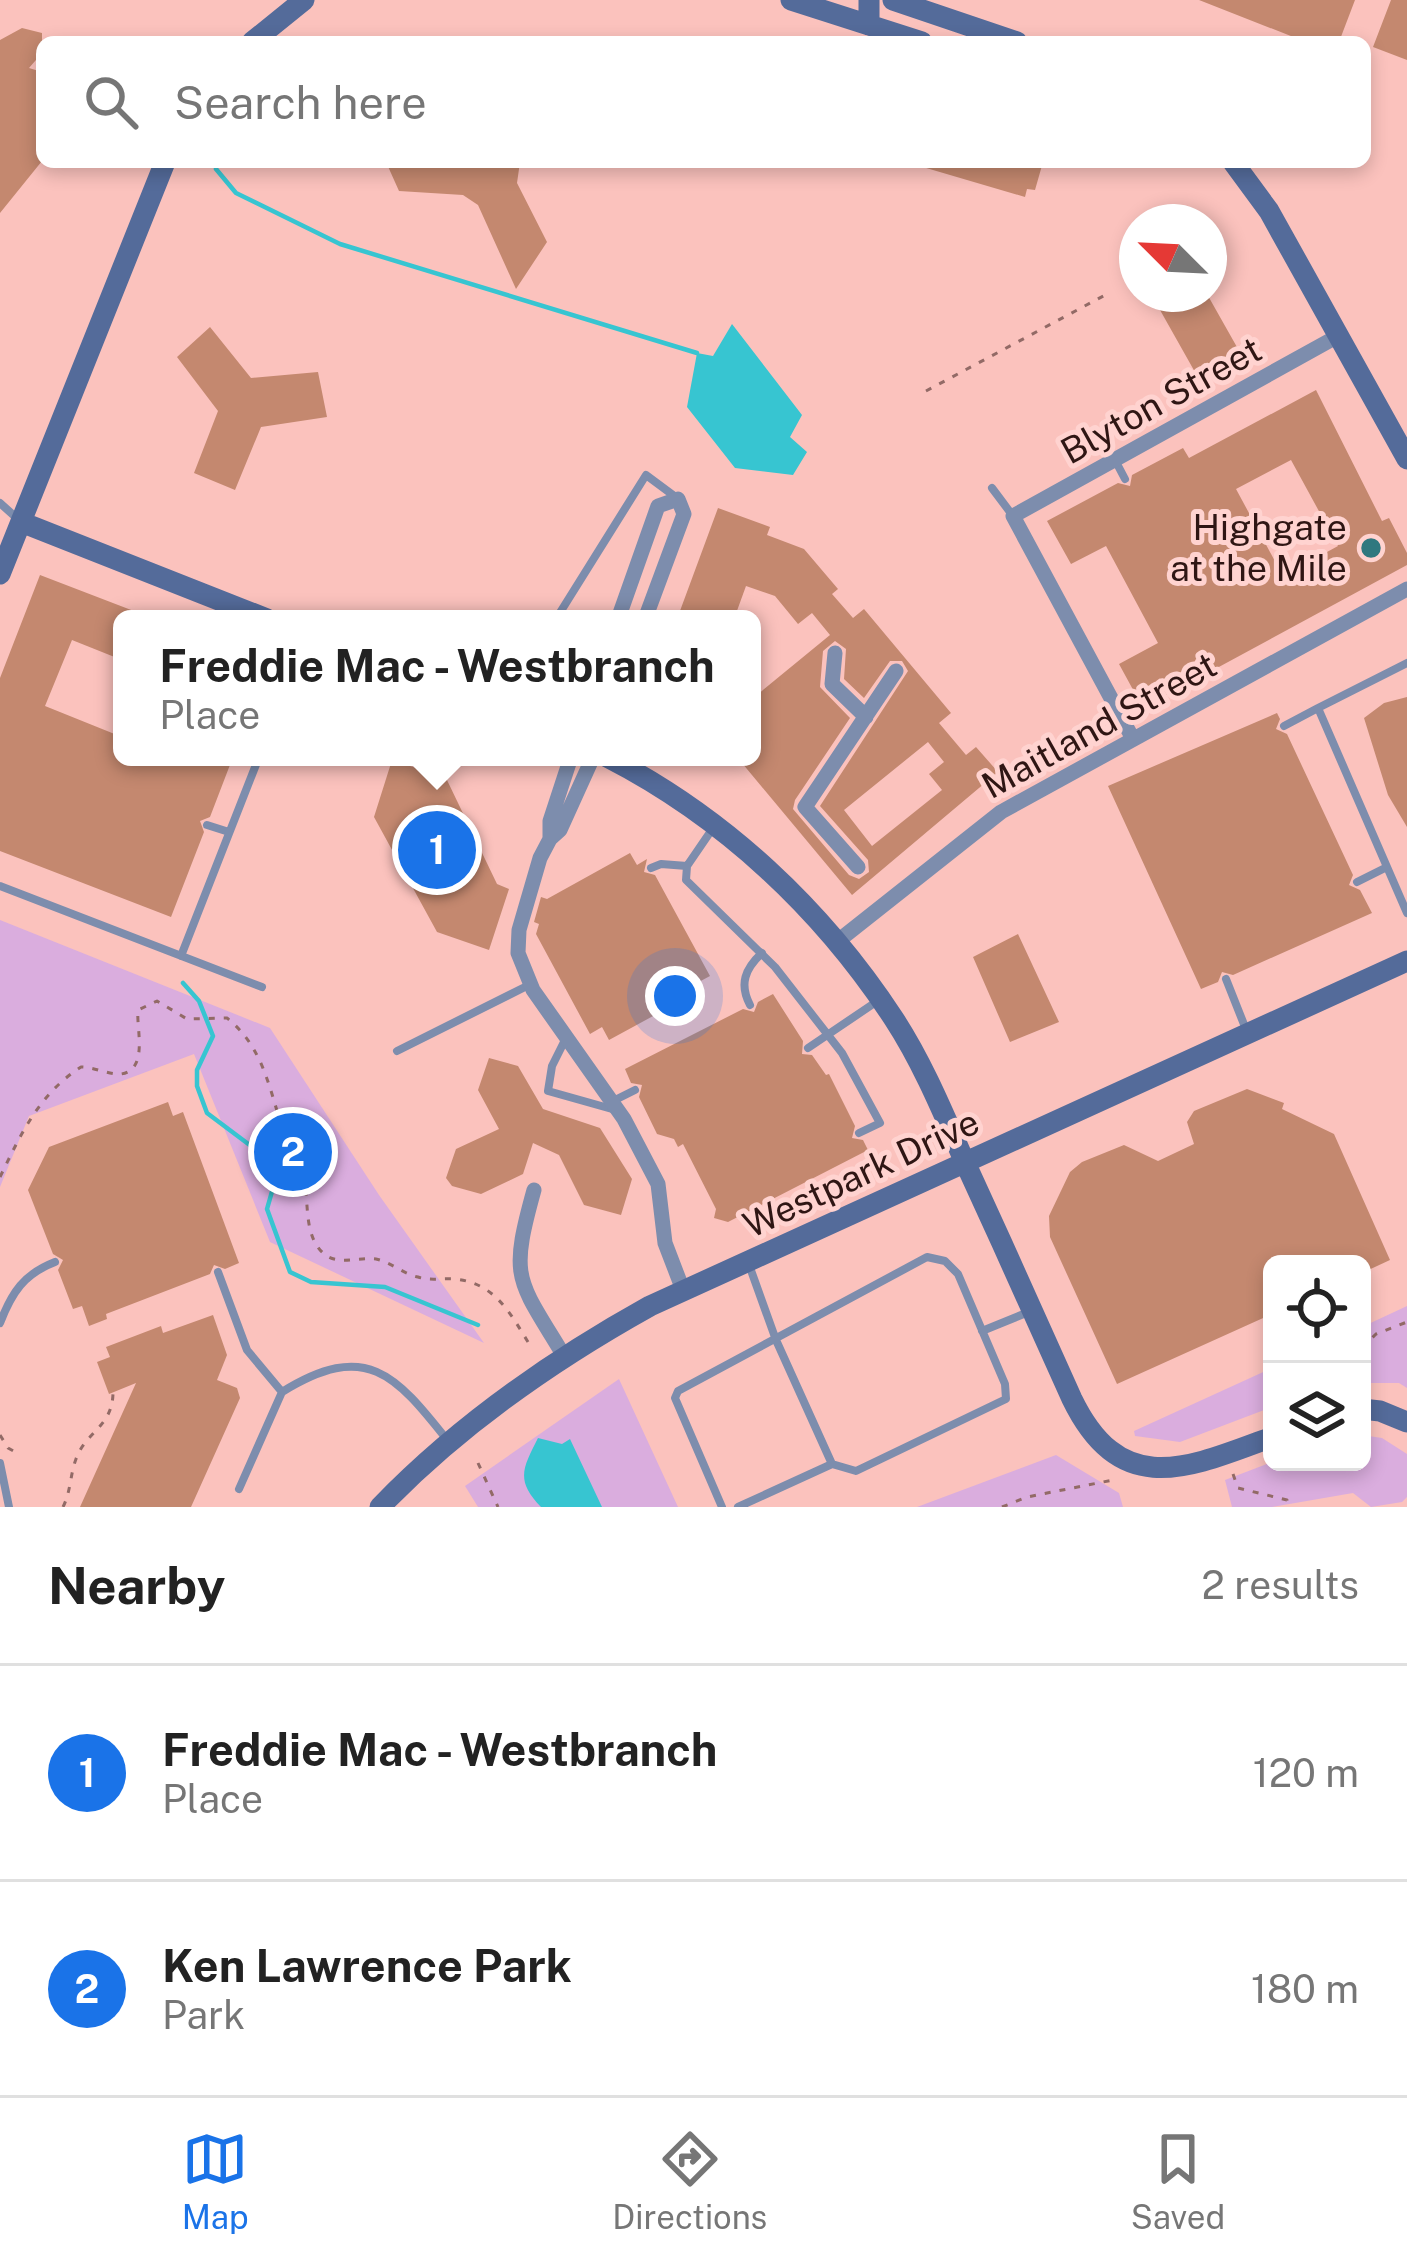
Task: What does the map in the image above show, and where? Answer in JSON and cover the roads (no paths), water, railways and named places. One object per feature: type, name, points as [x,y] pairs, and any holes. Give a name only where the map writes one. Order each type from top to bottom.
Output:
[{"type":"street","points":[[259,36],[304,0]]},
{"type":"street","points":[[791,0],[903,36]]},
{"type":"street","points":[[869,0],[869,25]]},
{"type":"street","points":[[869,25],[895,0],[1000,36]]},
{"type":"street","points":[[0,574],[10,523],[162,168]]},
{"type":"street","points":[[1237,168],[1269,211],[1407,459]]},
{"type":"street","name":"Blyton Street","points":[[1013,516],[1338,336]]},
{"type":"street","points":[[621,610],[658,506],[678,499],[684,514],[648,610]]},
{"type":"street","points":[[1013,516],[1133,739]]},
{"type":"street","points":[[10,523],[243,610]]},
{"type":"street","name":"Maitland Street","points":[[838,941],[988,820],[1407,589]]},
{"type":"street","points":[[835,653],[832,684],[866,716]]},
{"type":"street","points":[[858,867],[805,807],[896,671]]},
{"type":"street","points":[[550,838],[550,821],[569,766]]},
{"type":"street","points":[[589,766],[560,830],[540,858],[518,953],[530,984],[615,1106],[658,1184],[665,1243],[683,1290]]},
{"type":"street","points":[[621,766],[715,825],[797,897],[838,941],[880,999],[923,1068],[1078,1413],[1100,1441],[1129,1463],[1165,1471],[1197,1465],[1263,1440]]},
{"type":"street","name":"Westpark Drive","points":[[380,1507],[449,1442],[564,1355],[683,1290],[1407,961]]},
{"type":"street","points":[[534,1190],[518,1266],[530,1299],[564,1355]]},
{"type":"street","points":[[1371,1410],[1407,1422]]},
{"type":"lane","points":[[1115,460],[1125,478]]},
{"type":"lane","points":[[562,610],[646,475],[678,499]]},
{"type":"lane","points":[[992,488],[1013,516]]},
{"type":"lane","points":[[0,502],[10,523]]},
{"type":"lane","points":[[1284,727],[1407,664]]},
{"type":"lane","points":[[1318,708],[1407,913]]},
{"type":"lane","points":[[181,956],[255,766]]},
{"type":"lane","points":[[207,825],[229,832]]},
{"type":"lane","points":[[715,825],[687,866],[686,880],[762,953],[828,1033],[880,1123],[859,1133]]},
{"type":"lane","points":[[651,868],[687,866]]},
{"type":"lane","points":[[1357,882],[1387,868]]},
{"type":"lane","points":[[0,886],[262,987]]},
{"type":"lane","points":[[750,1005],[744,994],[744,976],[762,953]]},
{"type":"lane","points":[[1226,979],[1248,1034]]},
{"type":"lane","points":[[397,1052],[530,984]]},
{"type":"lane","points":[[808,1048],[880,999]]},
{"type":"lane","points":[[566,1037],[552,1066],[548,1091],[615,1106],[635,1090]]},
{"type":"lane","points":[[722,1507],[675,1398],[678,1391],[927,1257],[945,1261],[958,1274],[1005,1384],[1006,1399],[856,1472],[832,1464],[738,1507]]},
{"type":"lane","points":[[747,1261],[776,1340],[832,1464]]},
{"type":"lane","points":[[0,1323],[9,1298],[24,1278],[56,1262]]},
{"type":"lane","points":[[218,1271],[247,1350],[282,1391]]},
{"type":"lane","points":[[982,1331],[1033,1310]]},
{"type":"lane","points":[[239,1489],[282,1391],[332,1367],[381,1373],[414,1398],[449,1442]]},
{"type":"lane","points":[[0,1463],[9,1507]]},
{"type":"water","points":[[732,324],[802,415],[790,437],[807,452],[793,475],[735,468],[687,407],[697,353],[713,356]]},
{"type":"water","points":[[538,1438],[562,1444],[570,1439],[602,1507],[541,1507],[527,1489],[524,1474]]},
{"type":"waterway","points":[[216,169],[236,193],[340,244],[697,353]]},
{"type":"waterway","points":[[183,983],[199,1001],[213,1036],[197,1070],[197,1086],[207,1113],[271,1161],[275,1181],[267,1209],[290,1272],[311,1282],[385,1287],[478,1325]]},
{"type":"place","name":"Highgate at the Mile","points":[[1371,548]]},
{"type":"place","name":"Freddie Mac - Westbranch","points":[[437,850]]},
{"type":"place","name":"Ken Lawrence Park","points":[[293,1152]]}]
